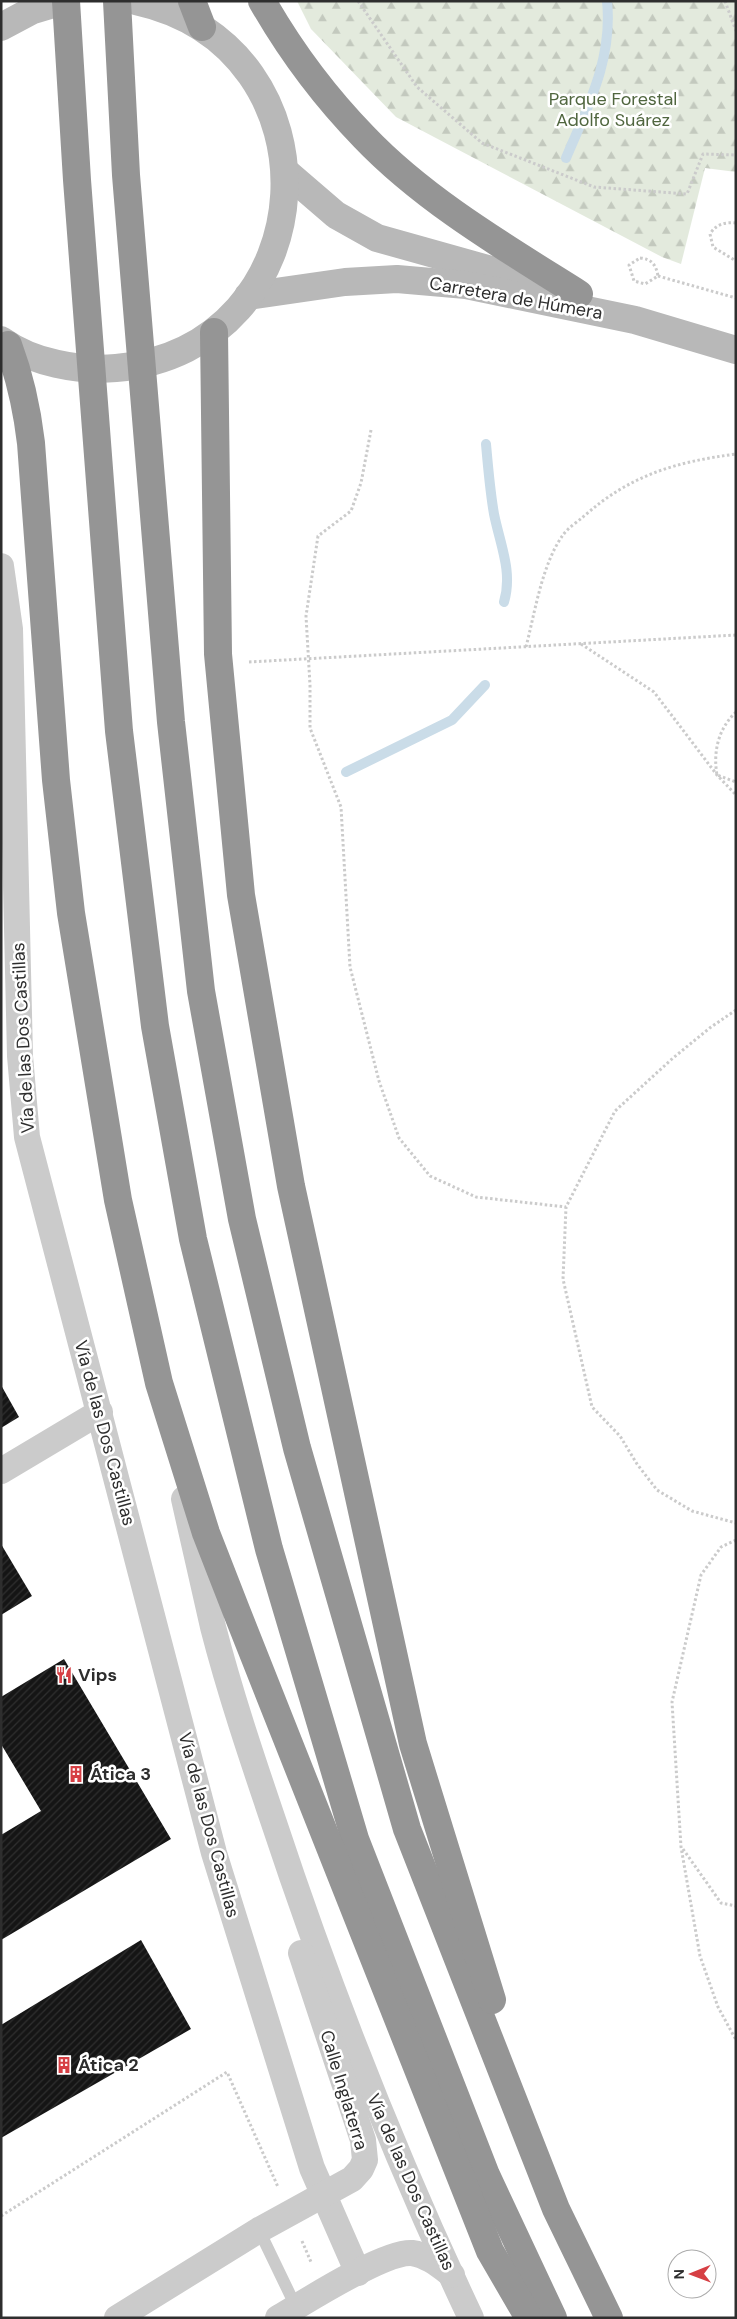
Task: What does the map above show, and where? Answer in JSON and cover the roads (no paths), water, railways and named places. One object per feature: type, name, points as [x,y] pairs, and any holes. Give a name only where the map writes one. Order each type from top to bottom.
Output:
[{"type":"highway","points":[[64,1],[119,731],[155,1026],[193,1239],[269,1549],[355,1839],[486,2175],[552,2318]]},
{"type":"highway","points":[[117,1],[126,176],[171,722],[201,991],[242,1219],[296,1448],[407,1829],[556,2209],[609,2318]]},
{"type":"highway","points":[[192,1],[202,27]]},
{"type":"highway","points":[[262,1],[274,23],[317,83],[365,138],[421,187],[474,227],[579,294]]},
{"type":"highway","points":[[214,332],[218,664],[241,895],[291,1186],[412,1744],[556,2209]]},
{"type":"highway","points":[[5,342],[21,382],[31,443],[56,780],[71,913],[118,1200],[159,1383],[206,1533],[254,1656],[490,2251],[529,2318]]},
{"type":"main road","points":[[1,27],[33,10],[64,1]]},
{"type":"main road","points":[[5,342],[48,362],[94,370],[139,366],[182,351],[214,332],[248,296],[271,258],[283,216],[286,172],[280,134],[266,99],[246,68],[202,27],[146,3]]},
{"type":"main road","name":"Carretera de Húmera","points":[[286,172],[336,215],[377,238],[579,294],[635,320]]},
{"type":"main road","name":"Carretera de Húmera","points":[[248,296],[344,282],[397,279],[466,285],[635,320],[736,350]]},
{"type":"street","name":"Vía de las Dos Castillas","points":[[1,566],[10,629],[13,981],[27,1137],[214,1853],[312,2168],[358,2273]]},
{"type":"street","name":"Vía de las Dos Castillas","points":[[159,1383],[214,1629],[244,1734],[297,1892],[371,2093],[413,2194],[471,2318]]},
{"type":"street","points":[[1,1470],[100,1412]]},
{"type":"street","name":"Calle Inglaterra","points":[[117,2318],[259,2230],[290,2215],[352,2179],[362,2169],[365,2160],[364,2145],[286,1906],[244,1734]]},
{"type":"street","points":[[287,2312],[389,2258],[412,2253],[430,2260],[452,2275]]},
{"type":"lane","points":[[259,2230],[287,2312]]},
{"type":"waterway","points":[[566,158],[597,82],[606,43],[607,1]]},
{"type":"waterway","points":[[486,444],[494,514],[506,569],[507,580],[504,602]]},
{"type":"waterway","points":[[346,772],[452,720],[485,685]]},
{"type":"place","name":"Vips","points":[[64,1675]]},
{"type":"place","name":"Ática 3","points":[[76,1774]]},
{"type":"place","name":"Ática 2","points":[[64,2065]]},
{"type":"park label","name":"Parque Forestal Adolfo Suárez","points":[[613,109]]}]
